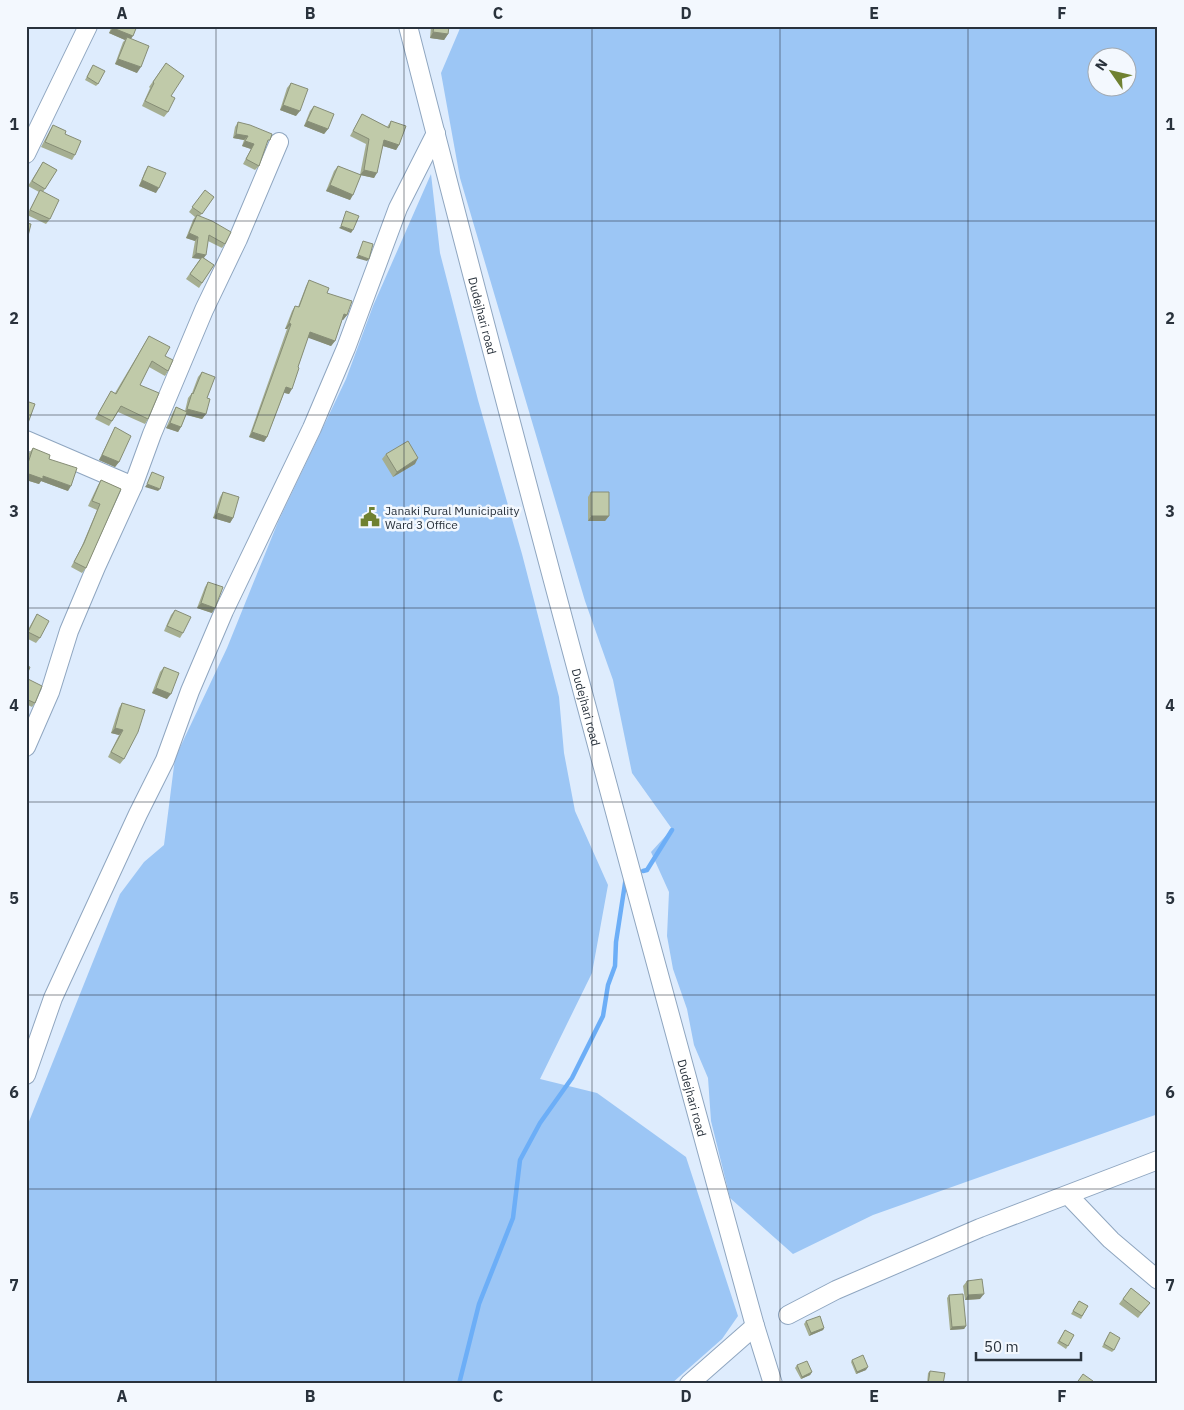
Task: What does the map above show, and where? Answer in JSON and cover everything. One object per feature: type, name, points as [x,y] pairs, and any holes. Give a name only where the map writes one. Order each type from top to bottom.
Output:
[{"type":"street","points":[[26,154],[88,26]]},
{"type":"street","name":"Dudejhari road","points":[[408,26],[481,313],[648,937],[755,1326],[773,1384]]},
{"type":"street","points":[[26,1075],[53,998],[165,760],[190,691],[220,620],[312,428],[346,348],[398,208],[436,133]]},
{"type":"street","points":[[26,747],[50,692],[69,631],[133,486],[163,406],[279,142]]},
{"type":"street","points":[[26,440],[133,486]]},
{"type":"street","points":[[788,1315],[836,1290],[980,1228],[1158,1160]]},
{"type":"street","points":[[1068,1195],[1111,1240],[1158,1280]]},
{"type":"street","points":[[689,1384],[755,1326]]},
{"type":"shaded area","points":[[461,26],[1158,26],[1158,1114],[873,1215],[793,1254],[730,1198],[711,1121],[708,1078],[694,1045],[687,1009],[673,969],[667,936],[669,892],[651,852],[672,829],[632,773],[613,680],[585,601],[460,178],[441,73]]},
{"type":"shaded area","points":[[431,174],[440,253],[559,697],[564,753],[575,811],[608,885],[592,973],[540,1079],[597,1093],[686,1157],[738,1316],[722,1339],[671,1384],[26,1384],[26,1129],[120,894],[144,862],[164,845],[175,758],[227,648],[278,522],[346,379],[373,306]]},
{"type":"building","points":[[113,26],[137,26],[133,36],[113,28]]},
{"type":"building","points":[[434,26],[449,26],[448,34],[433,32]]},
{"type":"building","points":[[127,37],[149,46],[141,67],[118,59]]},
{"type":"building","points":[[166,63],[184,76],[171,96],[175,98],[168,112],[145,101],[153,82]]},
{"type":"building","points":[[93,65],[105,71],[98,84],[87,77]]},
{"type":"building","points":[[291,83],[308,89],[300,111],[283,105]]},
{"type":"building","points":[[314,106],[334,114],[328,129],[307,121]]},
{"type":"building","points":[[362,114],[389,128],[391,121],[406,126],[399,145],[384,140],[377,173],[364,170],[369,139],[353,131]]},
{"type":"building","points":[[238,122],[272,134],[259,166],[246,159],[254,144],[245,141],[248,136],[236,134]]},
{"type":"building","points":[[53,125],[66,131],[65,134],[81,141],[75,155],[45,142]]},
{"type":"building","points":[[43,162],[57,170],[45,189],[32,181]]},
{"type":"building","points":[[148,166],[166,173],[159,188],[142,180]]},
{"type":"building","points":[[338,166],[361,175],[353,195],[330,185]]},
{"type":"building","points":[[40,190],[59,200],[50,219],[30,210]]},
{"type":"building","points":[[205,190],[214,197],[202,214],[192,207]]},
{"type":"building","points":[[346,211],[359,216],[353,230],[341,226]]},
{"type":"building","points":[[197,215],[231,232],[225,244],[209,235],[206,255],[196,253],[198,237],[189,233]]},
{"type":"building","points":[[26,223],[31,224],[28,236],[26,235]]},
{"type":"building","points":[[363,241],[373,244],[369,259],[358,255]]},
{"type":"building","points":[[202,257],[214,265],[202,283],[190,274]]},
{"type":"building","points":[[309,280],[329,288],[327,293],[352,301],[347,315],[344,314],[335,341],[310,332],[292,389],[286,387],[267,437],[252,432],[291,324],[289,323],[295,306],[299,307]]},
{"type":"building","points":[[149,336],[170,347],[165,356],[173,360],[168,371],[152,361],[140,385],[159,393],[148,419],[121,406],[112,421],[98,414],[111,391],[116,394]]},
{"type":"building","points":[[202,372],[215,377],[207,398],[210,399],[206,414],[187,409]]},
{"type":"building","points":[[26,401],[35,404],[28,423],[26,422]]},
{"type":"building","points":[[176,407],[187,412],[181,427],[170,423]]},
{"type":"building","points":[[115,427],[131,436],[119,462],[102,455]]},
{"type":"building","points":[[408,441],[418,458],[397,472],[386,454]]},
{"type":"building","points":[[33,448],[50,455],[49,459],[77,468],[71,486],[43,476],[43,479],[26,473]]},
{"type":"building","points":[[152,472],[164,477],[160,489],[147,484]]},
{"type":"building","points":[[101,480],[121,489],[86,568],[74,562],[100,504],[92,501]]},
{"type":"building","points":[[223,492],[239,497],[233,518],[217,513]]},
{"type":"building","points":[[591,492],[609,492],[609,516],[591,516]]},
{"type":"building","points":[[208,582],[223,587],[215,608],[201,603]]},
{"type":"building","points":[[175,610],[191,617],[183,633],[167,626]]},
{"type":"building","points":[[37,614],[49,621],[40,638],[28,632]]},
{"type":"building","points":[[26,666],[30,667],[26,677]]},
{"type":"building","points":[[164,667],[179,673],[171,694],[156,688]]},
{"type":"building","points":[[26,678],[42,686],[35,703],[26,699]]},
{"type":"building","points":[[122,703],[145,710],[138,732],[124,759],[111,752],[123,730],[115,728]]},
{"type":"building","points":[[982,1279],[984,1294],[968,1295],[967,1281]]},
{"type":"building","points":[[1131,1288],[1150,1303],[1141,1313],[1123,1299]]},
{"type":"building","points":[[963,1294],[966,1326],[952,1327],[949,1295]]},
{"type":"building","points":[[1079,1301],[1088,1306],[1082,1316],[1073,1311]]},
{"type":"building","points":[[820,1316],[824,1328],[811,1333],[806,1321]]},
{"type":"building","points":[[1065,1330],[1074,1335],[1068,1346],[1059,1341]]},
{"type":"building","points":[[1110,1332],[1120,1338],[1114,1350],[1104,1344]]},
{"type":"building","points":[[863,1355],[868,1367],[857,1372],[852,1360]]},
{"type":"building","points":[[807,1361],[812,1372],[802,1377],[797,1365]]},
{"type":"building","points":[[930,1371],[945,1373],[943,1384],[928,1384]]},
{"type":"building","points":[[1083,1374],[1093,1381],[1091,1384],[1076,1384]]},
{"type":"waterway","points":[[643,871],[647,870],[672,830]]},
{"type":"waterway","points":[[459,1384],[479,1304],[513,1218],[520,1160],[540,1123],[572,1078],[603,1016],[608,985],[615,966],[616,942],[626,877]]},
{"type":"place","name":"Janaki Rural Municipality Ward 3 Office","points":[[370,517]]}]
